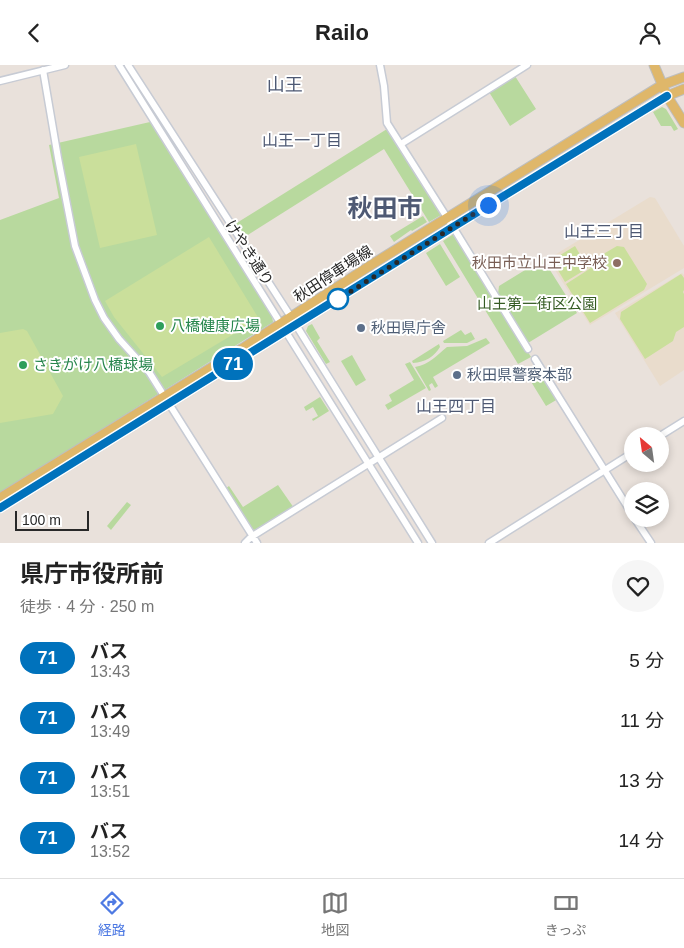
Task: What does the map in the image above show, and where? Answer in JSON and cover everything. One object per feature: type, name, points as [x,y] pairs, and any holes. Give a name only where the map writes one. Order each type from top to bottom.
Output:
[{"type":"main road","points":[[654,65],[667,96],[684,123]]},
{"type":"main road","name":"秋田停車場線","points":[[294,321],[371,265],[662,85],[684,77]]},
{"type":"main road","name":"秋田停車場線","points":[[0,508],[167,400],[294,321],[453,227],[667,96],[684,89]]},
{"type":"main road","name":"秋田停車場線","points":[[0,499],[167,400]]},
{"type":"street","points":[[0,81],[65,65]]},
{"type":"street","name":"けやき通り","points":[[119,65],[418,543]]},
{"type":"street","name":"けやき通り","points":[[128,65],[294,321],[432,543]]},
{"type":"street","points":[[380,65],[387,123],[528,349]]},
{"type":"street","points":[[401,144],[527,65]]},
{"type":"street","points":[[43,70],[73,236],[95,300],[104,318],[119,339],[144,366],[167,400],[257,543]]},
{"type":"street","points":[[535,359],[624,501]]},
{"type":"street","points":[[245,543],[368,463],[442,418]]},
{"type":"street","points":[[669,430],[684,421]]},
{"type":"street","points":[[489,543],[624,458]]},
{"type":"street","points":[[640,527],[651,543]]},
{"type":"shaded area","name":"秋田市立山王中学校","points":[[650,197],[655,198],[684,246],[684,268],[590,325],[548,259]]},
{"type":"shaded area","points":[[682,273],[684,275],[684,370],[660,386],[615,313]]},
{"type":"green space","points":[[515,76],[536,109],[510,126],[489,92]]},
{"type":"green space","points":[[662,107],[666,109],[678,129],[674,131],[671,126],[661,126],[653,112]]},
{"type":"green space","points":[[150,122],[272,316],[273,322],[0,493],[0,220],[59,198],[49,145]]},
{"type":"green space","points":[[387,129],[441,215],[429,222],[384,149],[243,238],[235,224]]},
{"type":"green space","points":[[136,144],[157,235],[100,248],[79,157]]},
{"type":"green space","points":[[423,216],[427,222],[394,242],[390,236]]},
{"type":"green space","points":[[455,233],[531,357],[518,364],[443,241]]},
{"type":"green space","points":[[209,237],[259,319],[162,377],[114,317],[105,301]]},
{"type":"green space","points":[[440,244],[460,277],[446,286],[426,253]]},
{"type":"green space","points":[[575,246],[588,268],[565,282],[552,260]]},
{"type":"green space","points":[[617,246],[624,247],[647,284],[644,290],[590,323],[566,284],[591,268],[588,263]]},
{"type":"green space","name":"山王第一街区公園","points":[[543,259],[577,313],[528,343],[498,294],[499,286]]},
{"type":"green space","points":[[681,274],[684,278],[684,327],[676,332],[673,341],[645,359],[620,319],[621,312]]},
{"type":"green space","points":[[312,324],[320,338],[317,341],[330,362],[326,364],[306,331],[308,326]]},
{"type":"green space","name":"さきがけ八橋球場","points":[[23,329],[27,331],[63,396],[53,414],[0,423],[0,333]]},
{"type":"green space","points":[[461,330],[465,335],[471,332],[475,339],[467,343],[444,343],[443,341]]},
{"type":"green space","points":[[486,338],[490,343],[433,377],[438,386],[435,388],[432,383],[429,385],[431,390],[429,391],[415,367],[429,362],[447,347],[467,346]]},
{"type":"green space","points":[[439,344],[438,351],[432,356],[413,363],[412,361]]},
{"type":"green space","points":[[352,355],[366,380],[356,386],[341,361]]},
{"type":"green space","points":[[410,362],[426,388],[388,410],[385,405],[392,401],[389,395],[414,380],[405,364]]},
{"type":"green space","points":[[536,364],[558,399],[546,406],[525,372]]},
{"type":"green space","points":[[320,397],[329,411],[313,421],[312,419],[318,416],[313,407],[306,411],[304,407]]},
{"type":"green space","points":[[278,485],[294,508],[254,530],[250,527],[225,489],[229,486],[243,507]]},
{"type":"green space","points":[[127,502],[131,505],[111,530],[107,526]]},
{"type":"bus line","name":"71","points":[[0,508],[667,96]]},
{"type":"place","name":"秋田市立山王中学校","points":[[617,263]]},
{"type":"place","name":"八橋健康広場","points":[[160,326]]},
{"type":"place","name":"秋田県庁舎","points":[[361,328]]},
{"type":"place","name":"さきがけ八橋球場","points":[[23,365]]},
{"type":"place","name":"秋田県警察本部","points":[[457,375]]},
{"type":"district","name":"山王","points":[[285,85]]},
{"type":"district","name":"山王一丁目","points":[[302,140]]},
{"type":"district","name":"秋田市","points":[[385,208]]},
{"type":"district","name":"山王三丁目","points":[[604,231]]},
{"type":"district","name":"山王四丁目","points":[[456,406]]},
{"type":"route","points":[[338,299],[488,205]]}]
